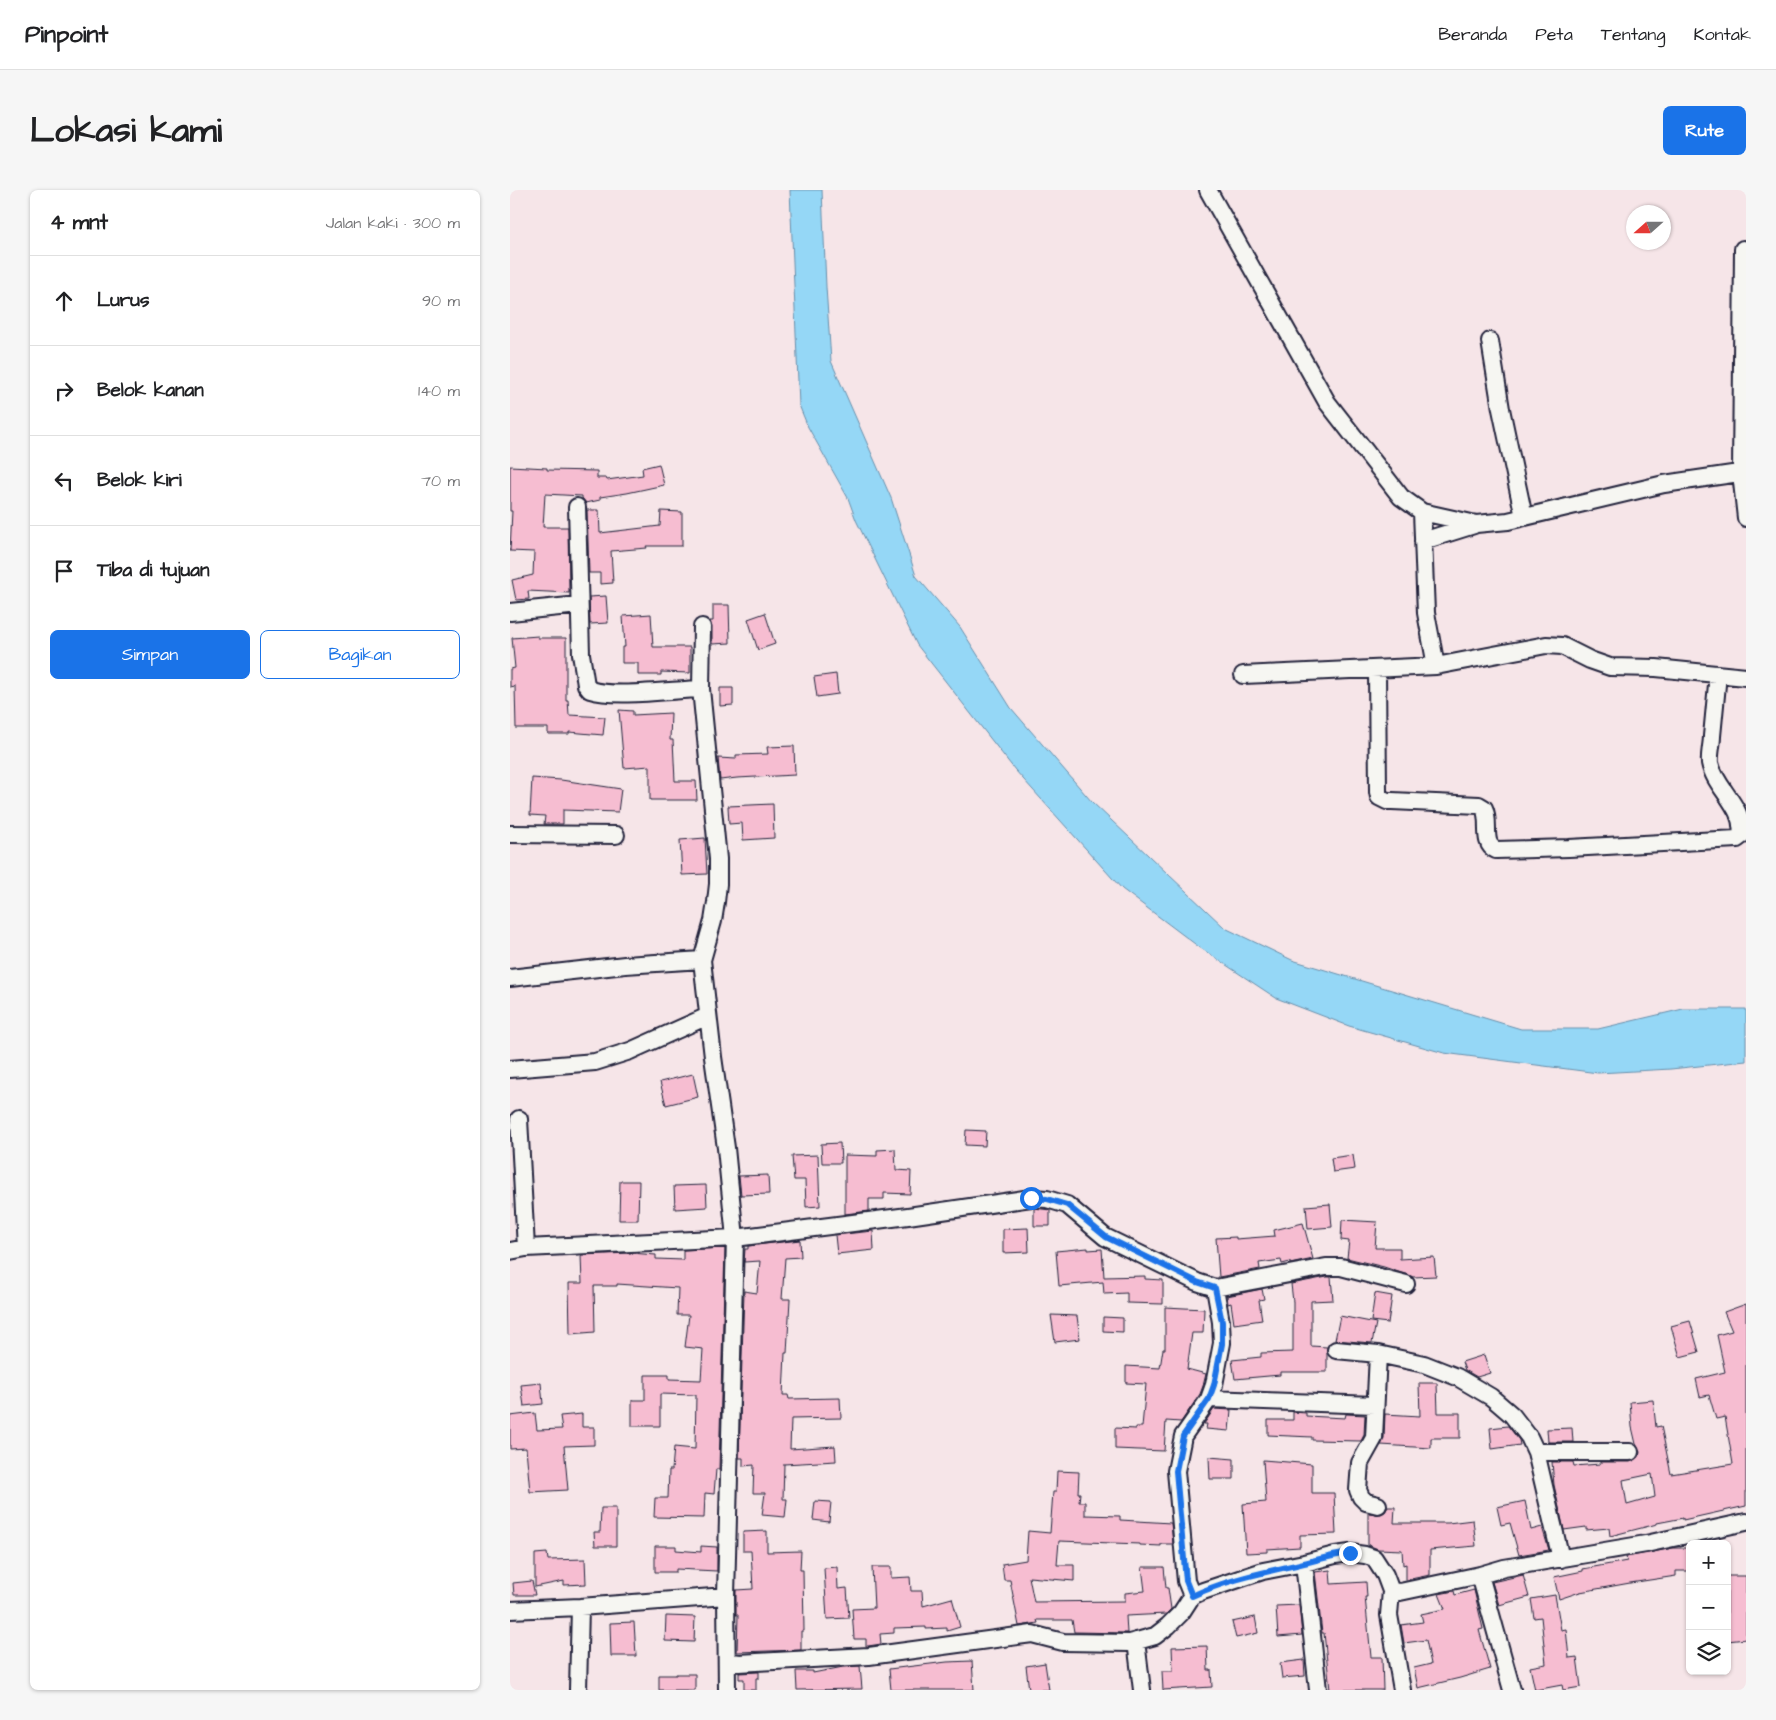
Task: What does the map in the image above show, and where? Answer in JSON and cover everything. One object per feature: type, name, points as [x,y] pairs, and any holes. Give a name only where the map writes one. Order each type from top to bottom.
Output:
[{"type":"street","points":[[1208,190],[1327,402],[1401,497],[1422,512],[1476,524]]},
{"type":"street","points":[[1743,249],[1743,473],[1746,518]]},
{"type":"street","points":[[1490,341],[1501,408],[1524,517]]},
{"type":"street","points":[[1423,541],[1476,524],[1508,521],[1664,484],[1743,473]]},
{"type":"street","points":[[577,507],[581,654],[586,685],[590,690],[598,693],[701,689]]},
{"type":"street","points":[[1422,512],[1426,613],[1436,666]]},
{"type":"street","points":[[510,612],[579,605]]},
{"type":"street","points":[[702,627],[701,689],[718,859],[718,884],[713,921],[702,960],[726,1148],[735,1238],[726,1596],[727,1690]]},
{"type":"street","points":[[1243,675],[1436,666],[1546,645],[1562,646],[1590,660],[1610,667],[1656,668],[1746,677]]},
{"type":"street","points":[[1377,669],[1379,797],[1386,801],[1479,806],[1484,808],[1488,818],[1488,843],[1491,848],[1496,850],[1691,842],[1737,839],[1741,836],[1742,822],[1737,810],[1728,794],[1716,780],[1710,762],[1718,674]]},
{"type":"street","points":[[510,834],[616,835]]},
{"type":"street","points":[[510,978],[625,965],[702,960]]},
{"type":"street","points":[[510,1069],[595,1062],[630,1052],[708,1016]]},
{"type":"street","points":[[519,1119],[518,1249],[735,1238],[1031,1198],[1047,1199],[1067,1205],[1106,1237],[1197,1282],[1215,1288],[1326,1267],[1341,1267],[1406,1284]]},
{"type":"street","points":[[1192,1596],[1186,1581],[1176,1471],[1183,1436],[1209,1399],[1214,1385],[1222,1344],[1222,1322],[1215,1288]]},
{"type":"street","points":[[1336,1350],[1378,1354],[1424,1364],[1457,1377],[1491,1397],[1512,1415],[1529,1437],[1536,1452],[1560,1559]]},
{"type":"street","points":[[1378,1354],[1374,1438],[1360,1463],[1358,1490],[1366,1502],[1378,1505]]},
{"type":"street","points":[[1209,1399],[1375,1405]]},
{"type":"street","points":[[1536,1452],[1630,1452]]},
{"type":"street","points":[[1391,1591],[1415,1590],[1504,1568],[1646,1544],[1746,1522]]},
{"type":"street","points":[[727,1661],[739,1663],[869,1656],[1032,1634],[1063,1642],[1130,1643],[1155,1636],[1181,1613],[1192,1596],[1203,1591],[1263,1571],[1304,1563],[1335,1554],[1350,1553],[1374,1558],[1385,1575],[1391,1591],[1389,1615],[1402,1690]]},
{"type":"street","points":[[1304,1563],[1318,1690]]},
{"type":"street","points":[[1480,1575],[1512,1690]]},
{"type":"street","points":[[510,1610],[580,1608],[726,1596]]},
{"type":"street","points":[[578,1690],[580,1608]]},
{"type":"street","points":[[1136,1641],[1142,1690]]},
{"type":"water","points":[[790,190],[822,190],[831,361],[891,498],[916,576],[960,627],[1011,708],[1092,802],[1225,928],[1292,960],[1521,1029],[1598,1029],[1683,1009],[1746,1009],[1746,1061],[1671,1069],[1598,1073],[1444,1053],[1349,1026],[1276,998],[1199,947],[1122,889],[1015,770],[917,645],[856,520],[848,498],[808,427],[799,405]]},
{"type":"building","points":[[659,464],[664,485],[600,497],[600,500],[586,503],[582,496],[545,494],[543,527],[568,527],[569,593],[528,591],[529,599],[516,600],[512,580],[533,575],[534,552],[510,551],[512,511],[510,511],[510,466],[547,468],[547,470],[597,471],[597,478],[606,478],[607,480],[643,475],[642,468]]},
{"type":"building","points":[[587,510],[599,510],[600,533],[660,526],[661,511],[682,512],[682,546],[646,546],[647,548],[611,551],[613,583],[600,584],[600,573],[589,573]]},
{"type":"building","points":[[606,596],[608,623],[590,624],[589,597]]},
{"type":"building","points":[[713,605],[729,605],[730,643],[712,644],[710,621],[713,621]]},
{"type":"building","points":[[765,613],[775,644],[758,650],[748,619]]},
{"type":"building","points":[[651,614],[653,647],[690,647],[690,673],[661,672],[661,675],[638,675],[638,663],[622,663],[622,647],[625,647],[623,616]]},
{"type":"building","points":[[538,636],[538,638],[566,638],[566,700],[568,700],[569,715],[605,717],[603,735],[569,732],[569,734],[548,734],[548,728],[516,728],[515,686],[510,687],[510,669],[515,668],[512,638]]},
{"type":"building","points":[[836,674],[838,694],[817,697],[814,677]]},
{"type":"building","points":[[720,688],[733,688],[733,705],[720,706]]},
{"type":"building","points":[[619,710],[633,711],[633,715],[671,713],[670,740],[673,740],[675,781],[696,781],[697,800],[650,800],[650,766],[624,768]]},
{"type":"building","points":[[794,746],[795,775],[720,780],[718,758],[736,759],[736,755],[768,754],[767,747]]},
{"type":"building","points":[[532,778],[561,780],[621,789],[618,812],[563,810],[563,824],[544,824],[545,816],[530,815]]},
{"type":"building","points":[[773,804],[774,838],[743,840],[742,823],[729,824],[728,806]]},
{"type":"building","points":[[705,838],[707,874],[682,875],[680,840]]},
{"type":"building","points":[[693,1074],[698,1097],[666,1105],[660,1082]]},
{"type":"building","points":[[966,1130],[986,1131],[985,1146],[965,1145]]},
{"type":"building","points":[[840,1143],[841,1163],[822,1163],[821,1144]]},
{"type":"building","points":[[895,1149],[896,1170],[911,1171],[910,1194],[884,1193],[884,1199],[869,1199],[869,1211],[845,1214],[845,1155],[877,1156],[877,1150]]},
{"type":"building","points":[[818,1155],[820,1206],[806,1207],[805,1180],[794,1180],[792,1156]]},
{"type":"building","points":[[1353,1155],[1355,1169],[1333,1172],[1331,1158]]},
{"type":"building","points":[[768,1175],[769,1194],[741,1195],[739,1176]]},
{"type":"building","points":[[620,1181],[639,1181],[638,1220],[619,1220]]},
{"type":"building","points":[[706,1185],[707,1207],[675,1209],[674,1186]]},
{"type":"building","points":[[1330,1204],[1332,1227],[1308,1229],[1306,1206]]},
{"type":"building","points":[[1034,1208],[1050,1210],[1050,1226],[1034,1226]]},
{"type":"building","points":[[1342,1220],[1377,1222],[1375,1248],[1400,1248],[1400,1259],[1434,1257],[1436,1276],[1413,1277],[1384,1267],[1347,1258],[1349,1241],[1341,1240]]},
{"type":"building","points":[[1303,1223],[1313,1259],[1290,1264],[1290,1262],[1282,1264],[1281,1260],[1259,1263],[1260,1269],[1219,1277],[1216,1238],[1236,1237],[1236,1239],[1275,1236],[1274,1230]]},
{"type":"building","points":[[1028,1228],[1029,1252],[1003,1253],[1003,1229]]},
{"type":"building","points":[[873,1231],[874,1250],[837,1254],[835,1235]]},
{"type":"building","points":[[800,1240],[801,1257],[785,1258],[782,1299],[790,1299],[783,1395],[788,1395],[789,1399],[840,1398],[841,1418],[791,1419],[790,1449],[835,1446],[836,1461],[784,1464],[783,1499],[787,1499],[785,1517],[762,1515],[765,1493],[753,1493],[754,1465],[743,1466],[743,1458],[739,1458],[744,1291],[757,1293],[760,1261],[744,1262],[745,1249],[748,1249],[748,1246]]},
{"type":"building","points":[[725,1248],[719,1469],[716,1469],[714,1494],[705,1493],[704,1518],[654,1517],[655,1498],[668,1498],[669,1470],[672,1470],[674,1447],[695,1449],[696,1395],[660,1394],[660,1426],[632,1426],[632,1400],[645,1400],[645,1375],[669,1375],[669,1379],[701,1380],[703,1349],[685,1347],[689,1315],[677,1315],[678,1288],[617,1284],[617,1286],[594,1286],[595,1332],[570,1334],[569,1283],[582,1283],[581,1255],[631,1253],[656,1255],[656,1259],[683,1260],[683,1250]]},
{"type":"building","points":[[1088,1248],[1088,1250],[1102,1249],[1104,1277],[1145,1276],[1145,1279],[1163,1280],[1163,1304],[1127,1303],[1127,1293],[1104,1294],[1103,1282],[1059,1286],[1056,1251]]},
{"type":"building","points":[[1331,1277],[1333,1300],[1311,1301],[1311,1346],[1327,1347],[1327,1372],[1280,1372],[1280,1375],[1235,1379],[1232,1360],[1261,1357],[1261,1353],[1293,1352],[1291,1284]]},
{"type":"building","points":[[1262,1289],[1264,1299],[1259,1300],[1262,1320],[1234,1324],[1231,1303],[1228,1304],[1227,1296]]},
{"type":"building","points":[[1375,1293],[1392,1296],[1388,1323],[1371,1321]]},
{"type":"building","points":[[1746,1304],[1746,1506],[1683,1520],[1683,1518],[1657,1523],[1610,1536],[1609,1528],[1586,1530],[1586,1527],[1564,1530],[1554,1485],[1552,1462],[1573,1462],[1574,1466],[1600,1464],[1600,1462],[1630,1462],[1639,1457],[1640,1452],[1632,1427],[1630,1402],[1653,1400],[1656,1427],[1661,1426],[1671,1474],[1733,1464],[1725,1417],[1716,1419],[1709,1395],[1700,1397],[1696,1379],[1725,1372],[1717,1335],[1732,1331],[1724,1312]],"holes":[[[1652,1474],[1655,1497],[1627,1505],[1623,1480]]]},
{"type":"building","points":[[1165,1307],[1204,1309],[1203,1333],[1192,1333],[1187,1369],[1206,1374],[1203,1386],[1200,1394],[1181,1422],[1166,1421],[1164,1451],[1115,1449],[1115,1428],[1136,1429],[1136,1427],[1142,1427],[1146,1384],[1126,1383],[1126,1366],[1160,1368],[1163,1349],[1165,1349]]},
{"type":"building","points":[[1051,1315],[1077,1316],[1080,1339],[1055,1342]]},
{"type":"building","points":[[1340,1316],[1376,1323],[1372,1343],[1335,1340]]},
{"type":"building","points":[[1103,1317],[1123,1318],[1123,1332],[1103,1331]]},
{"type":"building","points":[[1690,1321],[1699,1352],[1680,1357],[1671,1326]]},
{"type":"building","points":[[1484,1355],[1490,1373],[1477,1377],[1465,1370],[1462,1362]]},
{"type":"building","points":[[541,1383],[543,1404],[524,1406],[521,1385]]},
{"type":"building","points":[[1419,1383],[1437,1383],[1438,1413],[1460,1413],[1460,1438],[1431,1438],[1431,1448],[1381,1445],[1384,1438],[1385,1414],[1420,1416]]},
{"type":"building","points":[[1214,1409],[1231,1410],[1229,1431],[1206,1429],[1207,1424],[1204,1424]]},
{"type":"building","points":[[1293,1412],[1306,1413],[1306,1416],[1345,1418],[1346,1414],[1365,1415],[1364,1435],[1361,1441],[1312,1440],[1312,1437],[1268,1435],[1268,1420],[1293,1420]]},
{"type":"building","points":[[535,1413],[537,1430],[562,1429],[560,1416],[582,1414],[582,1427],[594,1427],[594,1445],[564,1446],[568,1490],[530,1492],[526,1448],[510,1449],[510,1416]]},
{"type":"building","points":[[1508,1426],[1519,1440],[1520,1445],[1492,1449],[1490,1428]]},
{"type":"building","points":[[1572,1428],[1573,1442],[1548,1442],[1547,1429]]},
{"type":"building","points":[[1209,1457],[1234,1459],[1234,1479],[1210,1479]]},
{"type":"building","points":[[1263,1460],[1312,1464],[1312,1493],[1334,1493],[1336,1534],[1300,1535],[1300,1547],[1267,1549],[1267,1552],[1246,1553],[1243,1504],[1266,1502]]},
{"type":"building","points":[[1057,1471],[1079,1472],[1079,1502],[1085,1502],[1085,1515],[1120,1516],[1120,1520],[1171,1523],[1173,1544],[1161,1544],[1161,1546],[1059,1541],[1057,1565],[1074,1565],[1074,1581],[1029,1577],[1034,1602],[1125,1601],[1125,1593],[1145,1591],[1142,1567],[1164,1567],[1171,1609],[1166,1614],[1126,1616],[1127,1633],[1074,1632],[1072,1620],[1037,1620],[1038,1623],[1019,1626],[1010,1580],[1004,1580],[1002,1564],[1026,1560],[1028,1531],[1050,1533],[1053,1492],[1056,1492]]},
{"type":"building","points":[[815,1501],[831,1502],[829,1522],[813,1520]]},
{"type":"building","points":[[1525,1501],[1531,1530],[1542,1527],[1549,1550],[1519,1555],[1510,1523],[1501,1525],[1497,1507]]},
{"type":"building","points":[[1388,1507],[1395,1507],[1394,1523],[1448,1523],[1473,1520],[1476,1546],[1430,1550],[1430,1575],[1406,1580],[1406,1564],[1403,1565],[1402,1550],[1378,1549],[1368,1545],[1368,1513],[1381,1514]]},
{"type":"building","points":[[601,1508],[616,1508],[616,1546],[595,1546],[594,1532],[600,1532]]},
{"type":"building","points":[[767,1531],[767,1552],[801,1551],[800,1570],[803,1570],[804,1631],[801,1631],[801,1650],[737,1652],[738,1615],[736,1615],[736,1590],[753,1589],[751,1551],[743,1551],[743,1532]]},
{"type":"building","points":[[655,1546],[676,1546],[676,1550],[701,1552],[701,1546],[717,1547],[717,1571],[676,1569],[676,1572],[655,1572]]},
{"type":"building","points":[[1673,1548],[1686,1548],[1686,1571],[1676,1571],[1676,1576],[1580,1592],[1559,1599],[1554,1577],[1583,1571],[1583,1569],[1627,1561],[1626,1557]]},
{"type":"building","points":[[547,1553],[548,1560],[585,1559],[586,1584],[564,1585],[564,1581],[535,1587],[535,1554]]},
{"type":"building","points":[[837,1567],[838,1589],[847,1588],[849,1618],[827,1619],[824,1568]]},
{"type":"building","points":[[872,1567],[891,1567],[891,1578],[910,1577],[911,1591],[922,1591],[923,1606],[952,1598],[960,1627],[947,1631],[947,1628],[894,1628],[894,1633],[880,1634],[881,1644],[868,1646],[866,1646],[866,1639],[854,1639],[852,1609],[874,1608]]},
{"type":"building","points":[[1330,1570],[1331,1584],[1366,1582],[1367,1597],[1365,1597],[1371,1657],[1382,1657],[1383,1690],[1330,1690],[1315,1572]]},
{"type":"building","points":[[1523,1575],[1529,1597],[1499,1605],[1492,1582]]},
{"type":"building","points":[[1731,1576],[1746,1576],[1746,1639],[1731,1641]]},
{"type":"building","points":[[532,1581],[535,1595],[514,1595],[513,1583]]},
{"type":"building","points":[[1474,1590],[1483,1629],[1479,1630],[1490,1669],[1418,1688],[1414,1668],[1431,1664],[1426,1640],[1404,1643],[1401,1625],[1423,1622],[1421,1614],[1445,1609],[1439,1594],[1454,1591],[1455,1595]]},
{"type":"building","points":[[1555,1595],[1561,1630],[1566,1629],[1569,1658],[1577,1657],[1581,1687],[1563,1690],[1562,1685],[1535,1690],[1530,1667],[1546,1664],[1541,1617],[1534,1618],[1531,1599]]},
{"type":"building","points":[[1299,1605],[1302,1635],[1278,1637],[1276,1606]]},
{"type":"building","points":[[666,1616],[695,1617],[694,1642],[665,1641]]},
{"type":"building","points":[[1255,1617],[1258,1633],[1236,1638],[1232,1622]]},
{"type":"building","points":[[634,1622],[636,1656],[611,1656],[610,1623]]},
{"type":"building","points":[[1207,1646],[1208,1670],[1211,1670],[1212,1687],[1163,1690],[1162,1671],[1173,1671],[1172,1647]]},
{"type":"building","points":[[1304,1660],[1305,1676],[1282,1678],[1280,1663]]},
{"type":"building","points":[[972,1661],[974,1690],[891,1690],[889,1669]]},
{"type":"building","points":[[1045,1663],[1049,1690],[1029,1690],[1026,1666]]},
{"type":"building","points":[[860,1666],[862,1689],[797,1690],[796,1671],[813,1671],[813,1673],[843,1667]]},
{"type":"building","points":[[759,1672],[759,1678],[756,1678],[756,1690],[744,1690],[744,1679],[739,1679],[739,1673]]},
{"type":"building","points":[[695,1674],[695,1690],[659,1690],[659,1675]]},
{"type":"route","points":[[1031,1198],[1047,1199],[1067,1205],[1106,1237],[1197,1282],[1215,1288],[1222,1322],[1222,1344],[1214,1385],[1209,1399],[1183,1436],[1176,1471],[1182,1553],[1186,1581],[1192,1596],[1263,1571],[1304,1563],[1335,1554],[1350,1553]]}]
